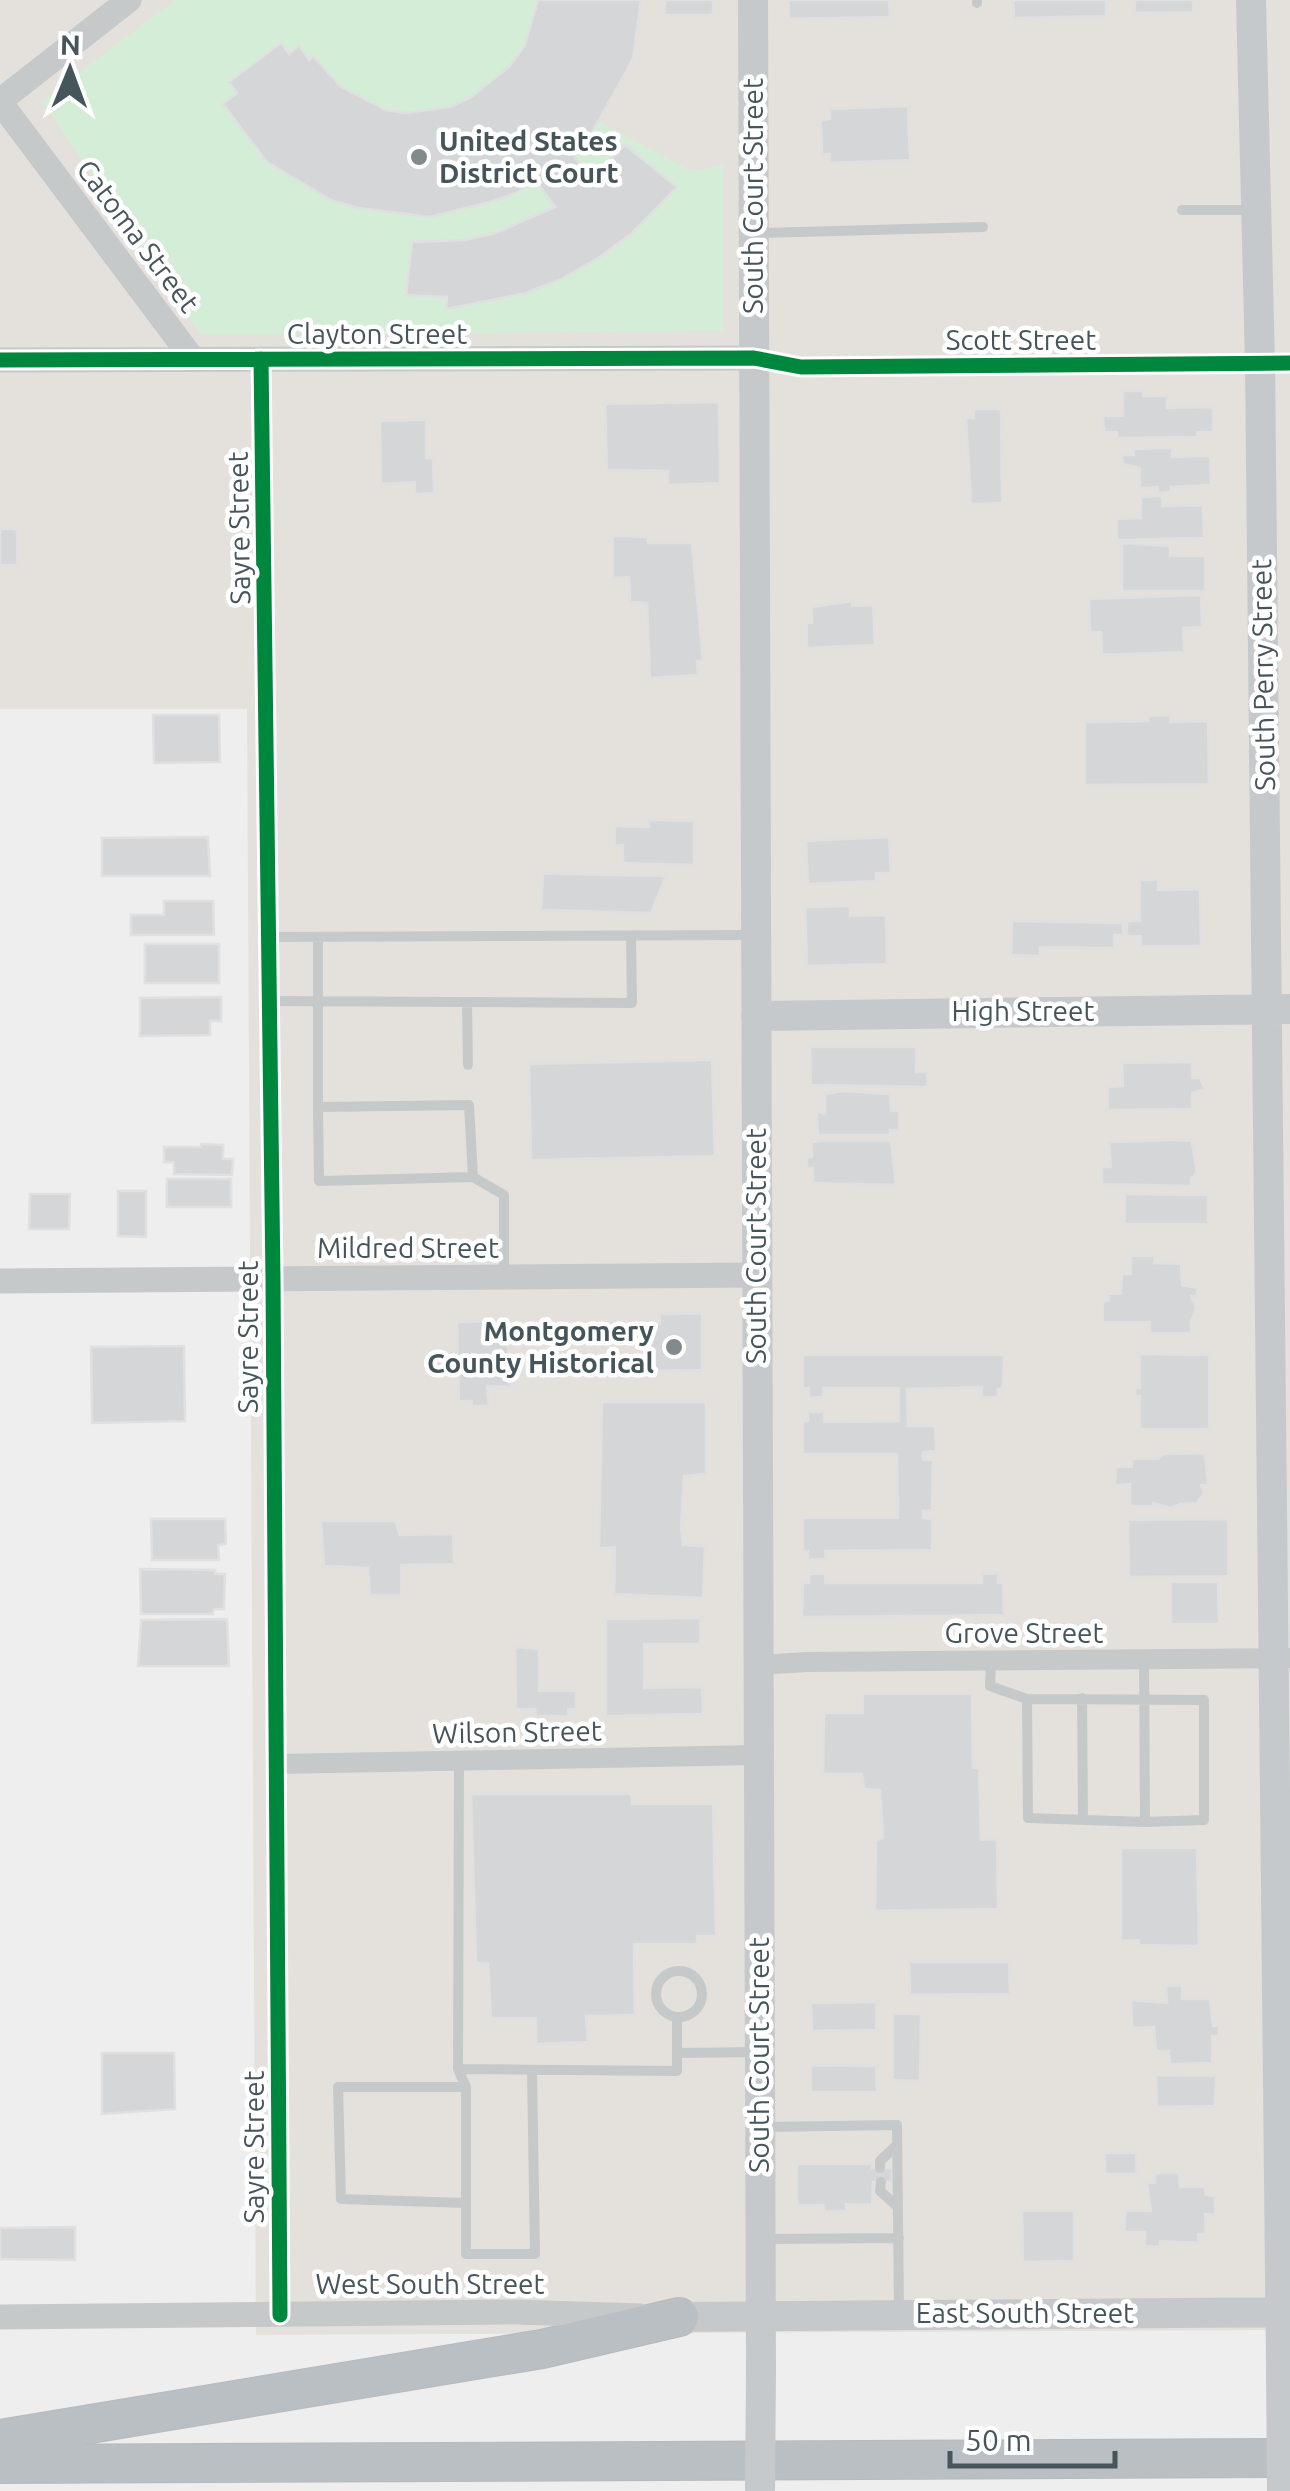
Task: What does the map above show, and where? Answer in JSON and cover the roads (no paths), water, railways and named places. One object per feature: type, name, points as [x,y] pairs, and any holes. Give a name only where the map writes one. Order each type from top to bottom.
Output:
[{"type":"highway","points":[[0,2438],[542,2350],[679,2317]]},
{"type":"highway","points":[[0,2464],[1290,2458]]},
{"type":"main road","name":"South Court Street","points":[[753,0],[760,2491]]},
{"type":"main road","name":"South Perry Street","points":[[1251,0],[1257,210],[1275,363],[1285,2243],[1282,2491]]},
{"type":"main road","name":"High Street","points":[[756,1016],[1279,1009]]},
{"type":"main road","name":"East South Street","points":[[679,2317],[1285,2312]]},
{"type":"street","points":[[0,101],[129,0]]},
{"type":"street","name":"Catoma Street","points":[[0,101],[192,358]]},
{"type":"street","name":"Clayton Street","points":[[0,360],[754,358]]},
{"type":"street","name":"Scott Street","points":[[754,358],[801,367],[1275,363]]},
{"type":"street","name":"Sayre Street","points":[[262,359],[280,2315]]},
{"type":"street","name":"Mildred Street","points":[[0,1281],[756,1275]]},
{"type":"street","name":"Grove Street","points":[[758,1665],[1282,1658]]},
{"type":"street","name":"Wilson Street","points":[[276,1764],[758,1755]]},
{"type":"street","name":"West South Street","points":[[0,2317],[516,2312],[679,2317]]},
{"type":"lane","points":[[1182,210],[1257,210]]},
{"type":"lane","points":[[753,234],[983,227]]},
{"type":"lane","points":[[269,937],[756,935]]},
{"type":"lane","points":[[318,937],[319,1181],[473,1177],[504,1195],[504,1278]]},
{"type":"lane","points":[[270,1001],[632,1003],[630,937]]},
{"type":"lane","points":[[467,1003],[468,1065]]},
{"type":"lane","points":[[318,1107],[469,1105],[473,1177]]},
{"type":"lane","points":[[991,1660],[990,1686],[1026,1699],[1204,1700],[1204,1820],[1028,1818],[1026,1699]]},
{"type":"lane","points":[[1144,1660],[1145,1822]]},
{"type":"lane","points":[[1082,1698],[1083,1820]]},
{"type":"lane","points":[[458,1760],[458,2069],[466,2087],[466,2254],[535,2254],[532,2070]]},
{"type":"lane","points":[[686,1971],[698,1980],[703,1995],[698,2008],[677,2017],[663,2010],[656,1989],[671,1972],[686,1971]]},
{"type":"lane","points":[[458,2069],[678,2071],[677,2017]]},
{"type":"lane","points":[[678,2053],[760,2052]]},
{"type":"lane","points":[[466,2087],[338,2088],[341,2199],[466,2203]]},
{"type":"lane","points":[[759,2127],[897,2125],[900,2314]]},
{"type":"lane","points":[[880,2168],[880,2161],[898,2145]]},
{"type":"lane","points":[[880,2182],[880,2191],[898,2207]]},
{"type":"lane","points":[[760,2239],[898,2238]]},
{"type":"place","name":"United States District Court","points":[[419,157]]},
{"type":"place","name":"Montgomery County Historical","points":[[674,1347]]}]
